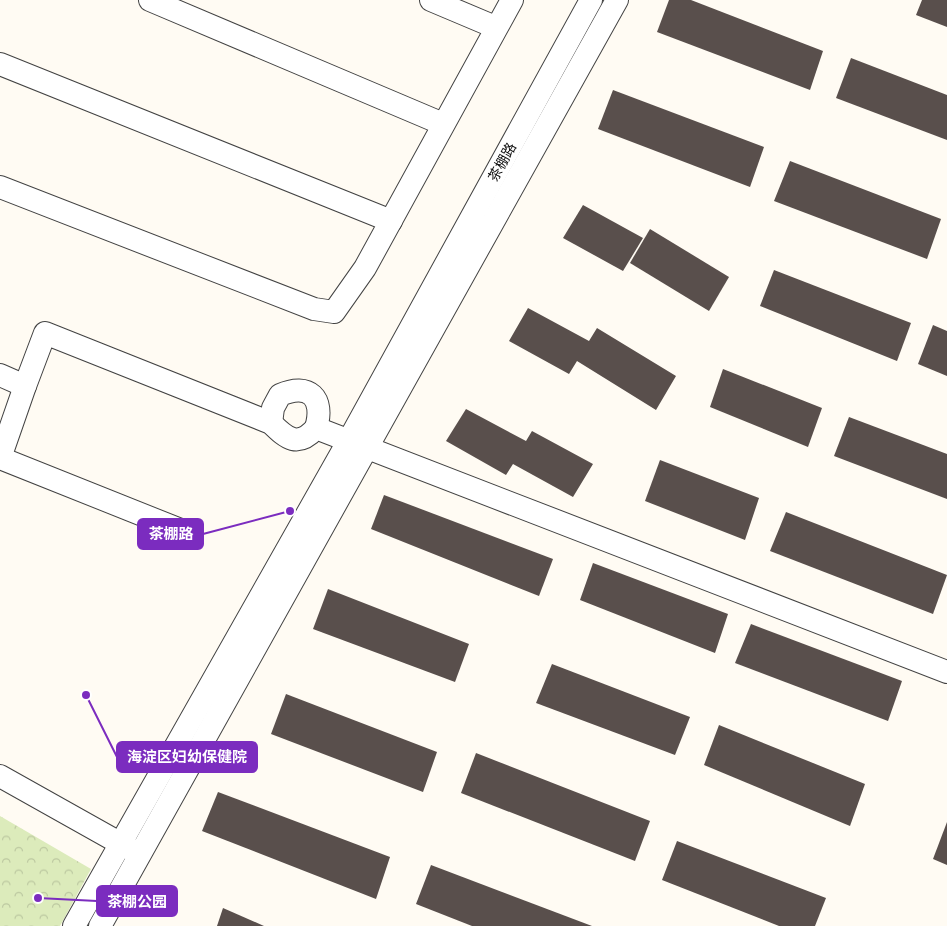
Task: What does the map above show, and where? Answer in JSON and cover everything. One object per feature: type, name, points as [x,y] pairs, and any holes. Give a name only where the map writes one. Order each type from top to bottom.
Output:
[{"type":"street","points":[[150,0],[443,124]]},
{"type":"street","points":[[430,0],[495,27]]},
{"type":"street","points":[[0,187],[314,309],[334,312],[365,268],[443,124],[468,82],[495,27],[512,0]]},
{"type":"street","name":"茶棚路","points":[[100,926],[358,443],[591,0]]},
{"type":"street","name":"茶棚路","points":[[74,926],[120,843],[358,443],[616,0]]},
{"type":"street","points":[[0,64],[391,221]]},
{"type":"street","points":[[183,531],[0,458],[45,333],[271,422],[285,436],[296,440],[308,437],[316,428],[320,414],[318,403],[310,393],[294,389],[280,395],[273,408],[271,422]]},
{"type":"street","points":[[0,375],[25,386]]},
{"type":"street","points":[[316,428],[947,672]]},
{"type":"street","points":[[0,776],[140,854]]},
{"type":"green space","points":[[0,816],[91,869],[60,926],[0,926]]},
{"type":"building","points":[[669,0],[691,0],[823,51],[810,90],[657,32]]},
{"type":"building","points":[[922,0],[947,0],[947,27],[916,15]]},
{"type":"building","points":[[851,58],[947,95],[947,140],[836,98]]},
{"type":"building","points":[[613,90],[764,147],[750,187],[598,129]]},
{"type":"building","points":[[790,161],[941,219],[927,259],[774,201]]},
{"type":"building","points":[[583,205],[643,238],[623,271],[563,238]]},
{"type":"building","points":[[650,229],[729,277],[709,311],[630,263]]},
{"type":"building","points":[[774,270],[911,323],[897,361],[760,306]]},
{"type":"building","points":[[528,308],[589,341],[597,328],[676,376],[656,410],[577,361],[569,374],[509,341]]},
{"type":"building","points":[[933,325],[947,331],[947,376],[918,364]]},
{"type":"building","points":[[723,369],[822,408],[808,447],[710,407]]},
{"type":"building","points":[[466,409],[526,441],[532,431],[593,464],[573,497],[513,464],[506,475],[446,441]]},
{"type":"building","points":[[849,417],[947,454],[947,499],[834,456]]},
{"type":"building","points":[[660,460],[759,498],[745,540],[645,501]]},
{"type":"building","points":[[384,495],[553,559],[539,596],[371,529]]},
{"type":"building","points":[[786,512],[947,575],[933,614],[770,551]]},
{"type":"building","points":[[593,563],[728,614],[715,653],[580,600]]},
{"type":"building","points":[[328,589],[469,644],[455,682],[313,629]]},
{"type":"building","points":[[751,624],[902,681],[888,721],[735,663]]},
{"type":"building","points":[[552,664],[690,717],[675,755],[536,703]]},
{"type":"building","points":[[286,694],[437,752],[423,792],[271,734]]},
{"type":"building","points":[[719,725],[865,784],[850,826],[704,765]]},
{"type":"building","points":[[476,753],[650,821],[635,861],[461,793]]},
{"type":"building","points":[[218,792],[390,857],[376,899],[202,831]]},
{"type":"building","points":[[947,822],[947,865],[933,859]]},
{"type":"building","points":[[677,841],[826,898],[815,926],[779,926],[662,880]]},
{"type":"building","points":[[431,865],[592,926],[472,926],[416,904]]},
{"type":"building","points":[[223,908],[264,926],[217,926]]},
{"type":"place","name":"茶棚路","points":[[290,511]]},
{"type":"place","name":"海淀区妇幼保健院","points":[[86,695]]},
{"type":"place","name":"茶棚公园","points":[[38,898]]}]
